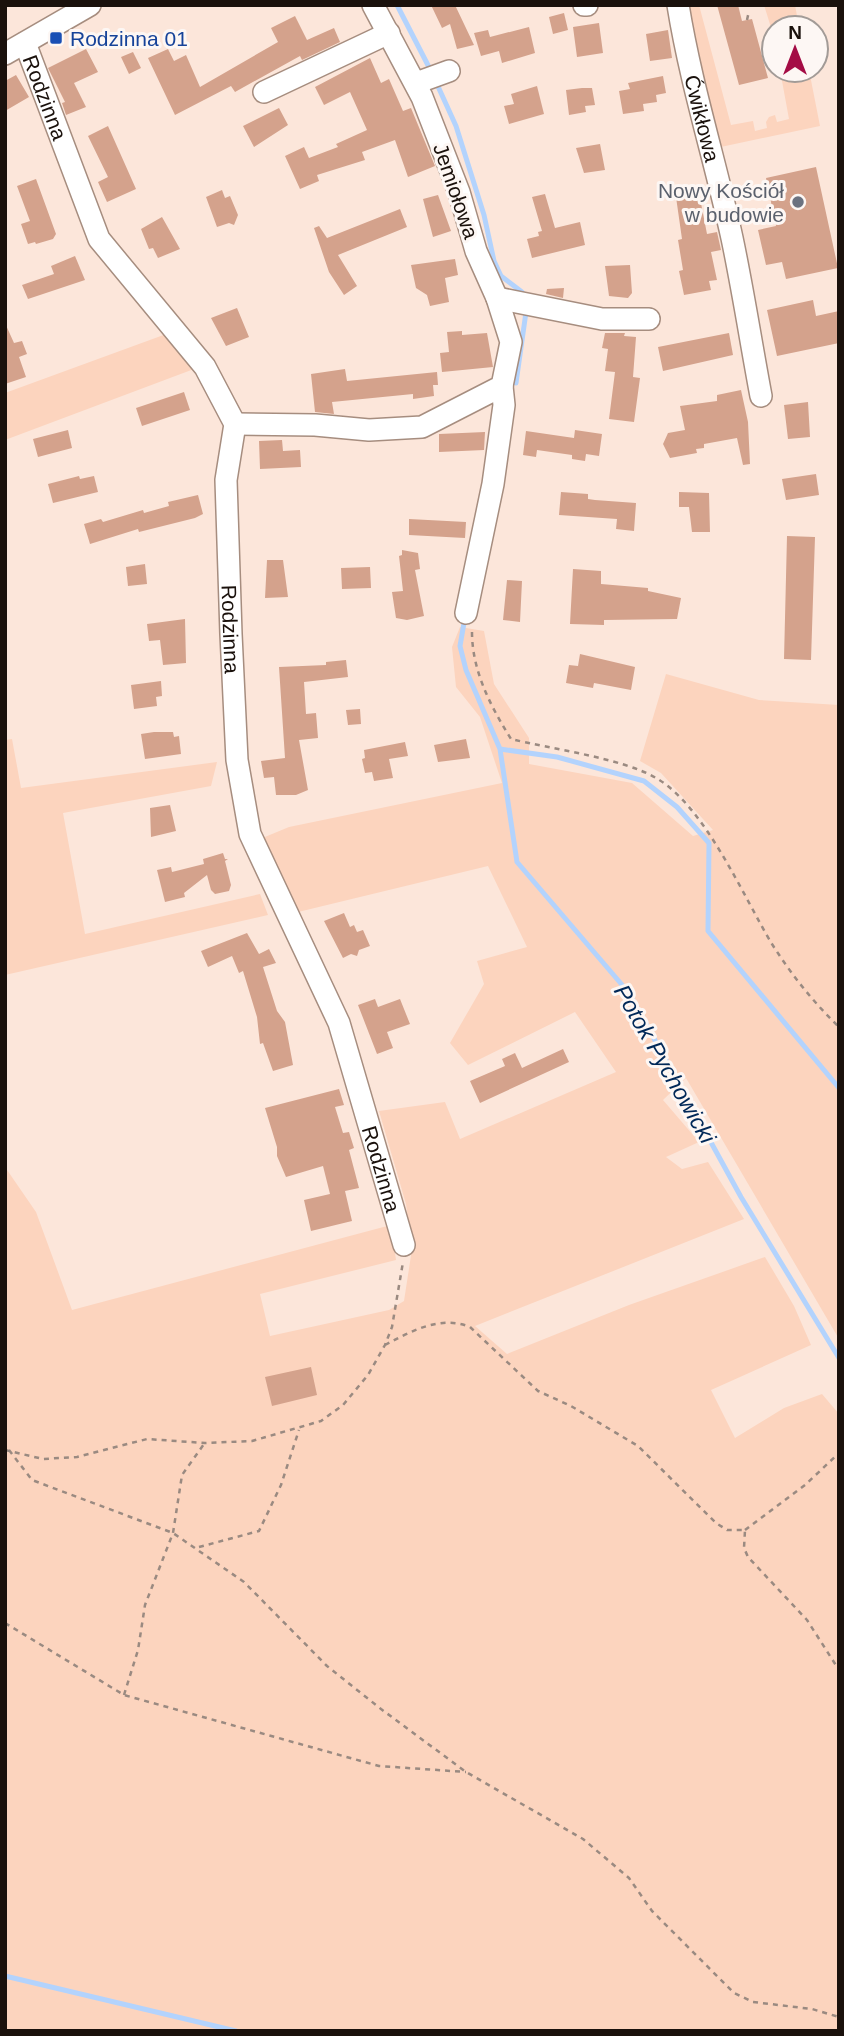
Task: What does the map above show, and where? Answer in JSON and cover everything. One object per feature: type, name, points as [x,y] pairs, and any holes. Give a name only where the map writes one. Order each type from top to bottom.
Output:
[{"type":"street","points":[[5,54],[90,5]]},
{"type":"street","name":"Jemiołowa","points":[[373,5],[389,33],[433,76],[476,251],[497,299],[510,342],[493,484],[469,620]]},
{"type":"street","name":"Ćwikłowa","points":[[678,5],[697,107],[712,153],[733,240],[761,396]]},
{"type":"street","points":[[264,92],[389,33]]},
{"type":"street","name":"Rodzinna","points":[[25,43],[99,239],[205,367],[235,424],[226,480],[231,634],[237,760],[250,834],[338,1023],[404,1245]]},
{"type":"street","points":[[497,299],[602,319],[649,319]]},
{"type":"street","points":[[235,424],[315,425],[369,430],[422,426],[503,395]]},
{"type":"path","points":[[747,20],[749,10]]},
{"type":"path","points":[[469,620],[475,664],[495,713],[511,739],[618,765],[656,778],[686,806],[712,839],[773,946],[814,1003],[839,1027]]},
{"type":"path","points":[[7,1450],[52,1459],[77,1457],[147,1438],[205,1443],[252,1441],[299,1430],[321,1421],[343,1405],[368,1375],[385,1345],[401,1281],[404,1245]]},
{"type":"path","points":[[385,1345],[433,1324],[457,1322],[470,1328],[538,1391],[570,1406],[638,1446],[716,1523],[727,1530],[745,1530],[805,1485],[839,1453]]},
{"type":"path","points":[[197,1547],[259,1531],[281,1485],[299,1430]]},
{"type":"path","points":[[124,1695],[138,1650],[145,1605],[173,1533],[182,1475],[205,1443]]},
{"type":"path","points":[[7,1450],[32,1480],[173,1533],[197,1547],[244,1582],[327,1666],[466,1772],[583,1839],[629,1878],[652,1912],[734,1993],[753,2002],[812,2008],[839,2017]]},
{"type":"path","points":[[745,1530],[744,1548],[748,1557],[807,1620],[839,1670]]},
{"type":"path","points":[[5,1623],[124,1695],[379,1766],[466,1772]]},
{"type":"shaded area","points":[[699,5],[731,125],[753,121],[755,131],[767,128],[769,117],[775,115],[777,122],[789,119],[783,84],[812,84],[820,126],[716,148],[699,94],[689,6]]},
{"type":"shaded area","points":[[764,5],[795,5],[797,14],[767,14]]},
{"type":"shaded area","points":[[169,333],[194,369],[5,440],[5,393]]},
{"type":"shaded area","points":[[460,627],[484,631],[494,684],[529,738],[529,764],[632,783],[693,836],[713,830],[661,773],[640,761],[666,674],[759,700],[839,705],[839,1339],[686,1078],[663,1100],[699,1142],[666,1157],[682,1169],[708,1162],[744,1219],[475,1326],[507,1354],[629,1305],[765,1257],[794,1306],[811,1345],[711,1390],[735,1438],[784,1408],[822,1394],[839,1414],[839,2031],[5,2031],[5,1167],[36,1212],[72,1310],[391,1225],[396,1260],[260,1294],[270,1336],[389,1310],[404,1301],[412,1249],[406,1204],[379,1111],[445,1102],[460,1139],[616,1072],[575,1012],[468,1065],[450,1043],[484,984],[477,961],[527,947],[488,866],[294,913],[260,839],[289,827],[502,783],[480,717],[456,687],[452,647]]},
{"type":"shaded area","points":[[12,739],[21,788],[217,762],[211,786],[63,813],[85,934],[260,894],[268,915],[5,975],[5,740]]},
{"type":"building","points":[[431,5],[455,5],[474,45],[457,49],[450,24],[442,28]]},
{"type":"building","points":[[717,5],[738,5],[742,21],[752,19],[760,48],[760,80],[739,85]]},
{"type":"building","points":[[564,13],[568,30],[553,34],[549,17]]},
{"type":"building","points":[[295,16],[307,40],[334,28],[340,42],[302,60],[300,56],[235,92],[231,86],[175,115],[148,58],[168,49],[174,61],[186,55],[200,87],[278,42],[271,28]]},
{"type":"building","points":[[599,23],[603,53],[577,57],[573,27]]},
{"type":"building","points":[[529,27],[535,53],[502,63],[499,51],[481,56],[474,33],[488,30],[490,37]]},
{"type":"building","points":[[668,30],[672,58],[650,61],[646,34]]},
{"type":"building","points":[[86,49],[98,72],[74,83],[86,107],[66,115],[62,103],[65,102],[48,68]]},
{"type":"building","points":[[133,52],[141,68],[129,74],[121,57]]},
{"type":"building","points":[[370,58],[381,83],[389,79],[403,111],[411,108],[435,166],[408,177],[395,140],[362,152],[365,160],[317,175],[319,181],[300,189],[285,156],[304,147],[309,158],[338,147],[336,144],[367,130],[350,92],[324,105],[315,87]]},
{"type":"building","points":[[16,75],[29,97],[5,111],[5,81]]},
{"type":"building","points":[[663,76],[666,93],[656,95],[657,102],[643,104],[644,111],[623,114],[619,91],[630,89],[628,83]]},
{"type":"building","points":[[537,86],[544,114],[509,124],[504,106],[514,104],[511,94]]},
{"type":"building","points":[[592,88],[595,105],[585,106],[586,112],[569,115],[566,90]]},
{"type":"building","points":[[279,108],[288,125],[254,147],[243,126]]},
{"type":"building","points":[[108,126],[136,189],[107,202],[98,182],[108,177],[88,136]]},
{"type":"building","points":[[600,144],[605,170],[584,173],[576,148]]},
{"type":"building","name":"Nowy Kościół w budowie","points":[[816,167],[838,268],[786,279],[782,262],[766,265],[758,230],[776,226],[766,178]]},
{"type":"building","points":[[36,179],[56,234],[53,239],[28,244],[21,224],[30,221],[17,186]]},
{"type":"building","points":[[222,190],[225,198],[230,196],[238,215],[234,225],[229,223],[217,227],[206,197]]},
{"type":"building","points":[[699,193],[707,234],[717,232],[721,250],[711,252],[717,280],[709,281],[711,290],[684,295],[679,271],[683,270],[678,240],[682,239],[676,197]]},
{"type":"building","points":[[545,194],[555,228],[580,222],[585,245],[532,258],[527,239],[539,236],[538,232],[542,231],[532,197]]},
{"type":"building","points":[[438,195],[451,231],[433,237],[423,199]]},
{"type":"building","points":[[400,209],[407,227],[338,255],[357,286],[344,295],[329,272],[314,228],[319,226],[327,238]]},
{"type":"building","points":[[162,217],[180,249],[158,258],[153,248],[149,249],[141,229]]},
{"type":"building","points":[[75,256],[85,280],[28,299],[22,285],[54,274],[51,266]]},
{"type":"building","points":[[455,259],[458,275],[445,278],[449,302],[430,306],[427,295],[416,288],[411,265]]},
{"type":"building","points":[[630,265],[632,293],[628,298],[609,296],[605,266]]},
{"type":"building","points":[[564,288],[563,298],[546,294],[547,289]]},
{"type":"building","points":[[813,300],[816,316],[839,311],[839,343],[777,356],[767,310]]},
{"type":"building","points":[[237,308],[249,337],[226,346],[211,318]]},
{"type":"building","points":[[5,323],[14,343],[22,341],[27,354],[19,357],[26,377],[5,384]]},
{"type":"building","points":[[462,331],[462,335],[487,333],[493,367],[442,372],[440,353],[449,352],[447,332]]},
{"type":"building","points":[[605,333],[625,333],[624,336],[636,337],[633,377],[640,378],[634,422],[609,419],[615,372],[605,371],[608,349],[602,348]]},
{"type":"building","points":[[729,333],[733,355],[663,371],[658,347]]},
{"type":"building","points":[[345,369],[347,381],[437,372],[438,385],[433,385],[434,396],[413,399],[413,394],[332,402],[334,414],[315,412],[311,374]]},
{"type":"building","points":[[741,390],[748,422],[750,464],[743,465],[737,438],[704,444],[704,448],[696,449],[697,453],[670,458],[663,444],[668,433],[685,430],[680,406],[717,401],[717,395]]},
{"type":"building","points":[[184,392],[190,410],[142,426],[136,408]]},
{"type":"building","points":[[808,402],[810,437],[788,439],[784,405]]},
{"type":"building","points":[[68,430],[72,448],[38,457],[33,439]]},
{"type":"building","points":[[575,430],[602,434],[599,456],[586,454],[585,461],[572,459],[572,455],[537,450],[536,457],[523,455],[526,431],[574,438]]},
{"type":"building","points":[[485,432],[484,450],[439,452],[439,434]]},
{"type":"building","points":[[282,440],[283,451],[300,450],[301,467],[260,469],[259,441]]},
{"type":"building","points":[[816,474],[819,495],[786,500],[782,479]]},
{"type":"building","points":[[79,476],[80,479],[94,476],[98,492],[53,503],[48,484]]},
{"type":"building","points":[[561,492],[588,494],[588,499],[636,503],[634,531],[616,529],[617,519],[559,515]]},
{"type":"building","points":[[679,492],[709,493],[710,532],[692,532],[689,507],[679,507]]},
{"type":"building","points":[[198,495],[203,514],[195,518],[139,532],[138,529],[90,544],[84,524],[101,519],[103,522],[143,510],[144,513],[169,506],[168,502]]},
{"type":"building","points":[[409,519],[466,522],[465,538],[409,535]]},
{"type":"building","points":[[787,536],[815,537],[811,660],[784,659]]},
{"type":"building","points":[[402,550],[418,553],[420,569],[415,570],[424,616],[407,620],[396,618],[392,592],[403,591],[399,556],[402,555]]},
{"type":"building","points":[[267,560],[283,560],[288,597],[265,598]]},
{"type":"building","points":[[145,564],[147,584],[128,586],[126,567]]},
{"type":"building","points":[[370,567],[371,588],[342,589],[341,568]]},
{"type":"building","points":[[573,569],[601,571],[601,584],[648,588],[648,591],[681,598],[677,619],[604,620],[604,625],[570,624]]},
{"type":"building","points":[[507,580],[522,581],[520,622],[503,620]]},
{"type":"building","points":[[185,619],[186,663],[163,665],[160,640],[149,641],[147,624]]},
{"type":"building","points":[[580,654],[635,667],[631,690],[594,683],[593,688],[566,683],[569,665],[578,666]]},
{"type":"building","points":[[346,660],[348,677],[304,682],[306,714],[316,713],[318,738],[299,740],[308,790],[296,795],[276,795],[274,777],[264,778],[261,761],[285,758],[279,667],[326,665],[326,662]]},
{"type":"building","points":[[161,681],[162,696],[156,697],[157,706],[134,709],[131,685]]},
{"type":"building","points":[[360,709],[361,724],[348,725],[346,710]]},
{"type":"building","points":[[173,732],[174,737],[179,736],[181,754],[145,759],[141,734]]},
{"type":"building","points":[[466,739],[470,758],[438,762],[434,745]]},
{"type":"building","points":[[405,742],[408,756],[389,759],[393,778],[374,781],[372,772],[365,773],[362,759],[365,758],[364,750]]},
{"type":"building","points":[[170,805],[176,831],[151,837],[150,808]]},
{"type":"building","points":[[223,853],[225,859],[228,859],[225,861],[231,885],[229,891],[215,894],[211,890],[207,875],[184,893],[185,897],[165,902],[157,870],[171,867],[172,872],[204,864],[203,859]]},
{"type":"building","points":[[344,913],[350,927],[354,925],[357,932],[363,930],[370,946],[359,950],[357,956],[351,954],[343,958],[324,921]]},
{"type":"building","points":[[247,933],[259,954],[269,949],[276,963],[263,967],[277,1011],[285,1022],[293,1065],[273,1071],[263,1043],[260,1044],[257,1017],[243,971],[239,973],[232,956],[208,967],[201,951]]},
{"type":"building","points":[[375,999],[378,1007],[400,999],[410,1024],[387,1032],[393,1048],[377,1054],[358,1005]]},
{"type":"building","points":[[563,1049],[569,1062],[480,1103],[470,1081],[505,1066],[502,1059],[515,1053],[522,1068]]},
{"type":"building","points":[[339,1089],[344,1105],[335,1107],[343,1133],[349,1132],[354,1148],[349,1150],[359,1188],[345,1191],[352,1221],[311,1231],[304,1200],[330,1194],[323,1166],[286,1177],[277,1156],[277,1147],[265,1108]]},
{"type":"building","points":[[311,1367],[317,1395],[272,1406],[265,1377]]},
{"type":"waterway","name":"Potok Pychowicki","points":[[397,5],[432,73]]},
{"type":"waterway","name":"Potok Pychowicki","points":[[436,82],[456,126],[484,215],[494,261],[501,276],[522,292]]},
{"type":"waterway","name":"Potok Pychowicki","points":[[516,383],[526,312]]},
{"type":"waterway","name":"Potok Pychowicki","points":[[465,617],[460,646],[466,670],[500,749],[517,862],[629,993],[741,1197],[839,1358]]},
{"type":"waterway","points":[[500,749],[557,757],[644,781],[677,807],[709,843],[708,931],[839,1088]]},
{"type":"waterway","name":"Potok Pychowicki","points":[[5,1976],[236,2031]]},
{"type":"place","name":"Rodzinna 01","points":[[56,38]]},
{"type":"place","name":"Nowy Kościół w budowie","points":[[798,202]]}]
